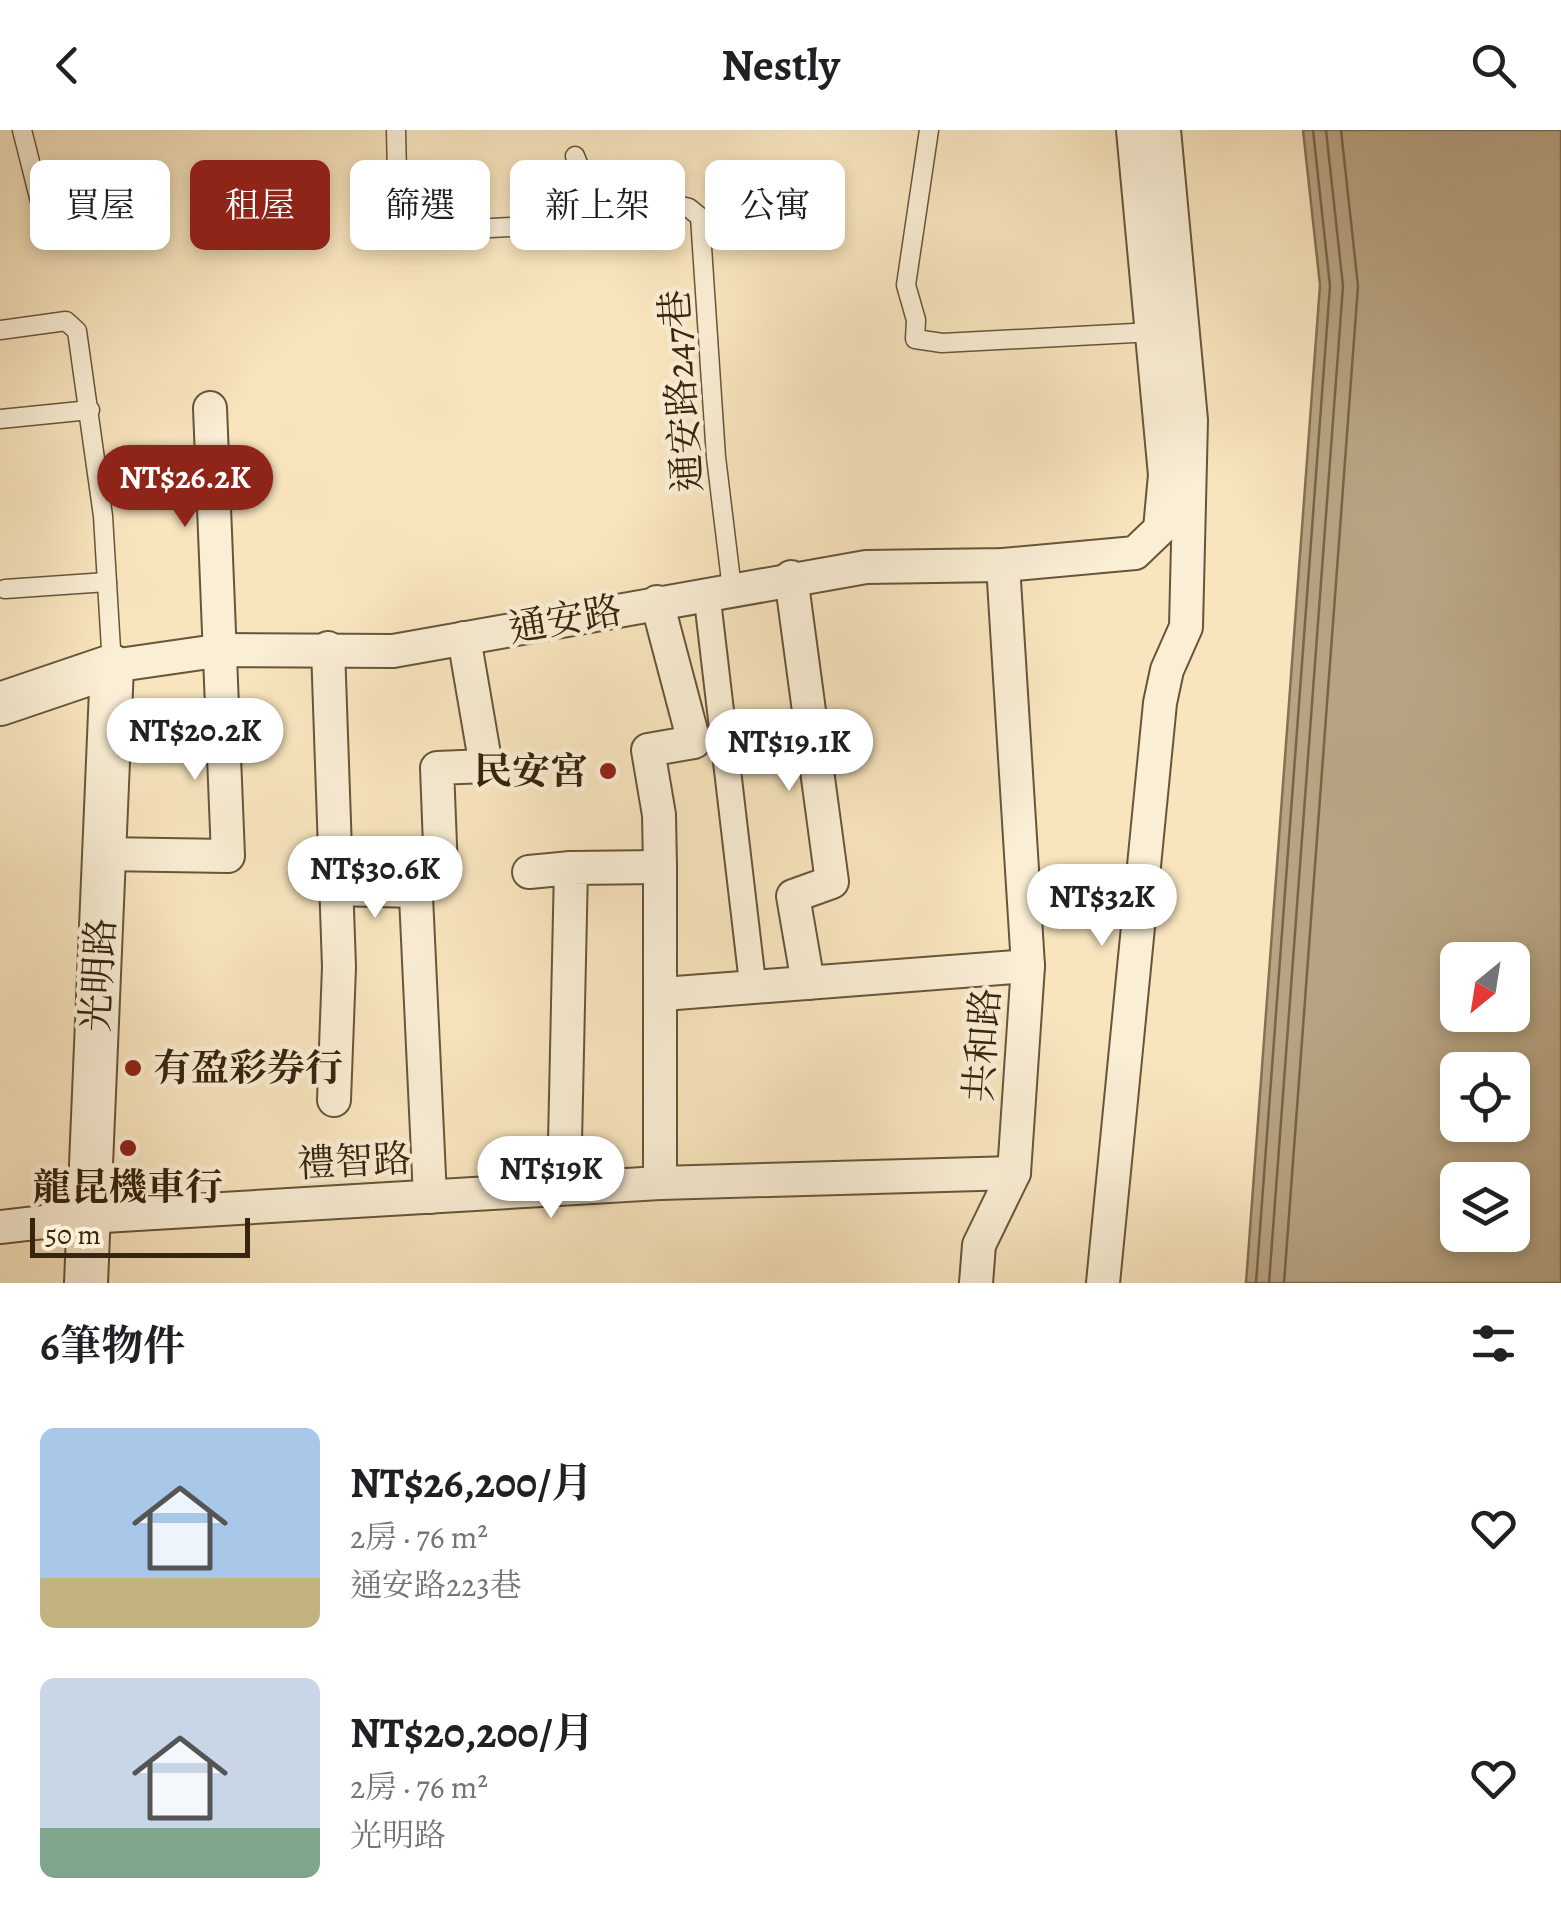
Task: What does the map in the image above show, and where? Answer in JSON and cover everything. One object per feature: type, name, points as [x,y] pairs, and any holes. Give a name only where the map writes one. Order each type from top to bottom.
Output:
[{"type":"street","points":[[1133,130],[1154,332]]},
{"type":"street","points":[[1103,1283],[1160,703],[1167,670],[1186,627],[1180,563],[1191,420],[1164,130]]},
{"type":"street","name":"通安路","points":[[0,704],[112,666],[223,650],[393,651],[791,577],[866,567],[1003,564],[1135,552],[1160,529],[1165,510],[1154,332]]},
{"type":"street","points":[[103,854],[228,856],[223,650],[210,408]]},
{"type":"street","name":"共和路","points":[[976,1283],[979,1245],[1014,1173],[1028,966],[1003,564]]},
{"type":"street","points":[[791,577],[832,882],[794,896],[808,983]]},
{"type":"street","points":[[719,593],[753,987]]},
{"type":"street","points":[[657,602],[694,742],[648,750],[658,815],[660,867],[660,1183]]},
{"type":"street","points":[[430,1197],[415,875],[441,871],[437,768],[486,766],[464,638]]},
{"type":"street","points":[[328,648],[339,967],[334,1100]]},
{"type":"street","name":"光明路","points":[[86,1283],[112,666]]},
{"type":"street","points":[[529,872],[660,867]]},
{"type":"street","points":[[564,1188],[572,868]]},
{"type":"street","points":[[336,888],[416,891]]},
{"type":"street","points":[[663,994],[1028,966]]},
{"type":"street","name":"禮智路","points":[[0,1227],[87,1217],[564,1188],[1014,1173]]},
{"type":"lane","points":[[22,130],[30,161]]},
{"type":"lane","points":[[396,130],[398,218],[404,227],[414,232],[510,227]]},
{"type":"lane","points":[[928,130],[906,286],[916,320],[915,340],[942,343],[1154,332]]},
{"type":"lane","name":"通安路247巷","points":[[575,156],[585,181],[689,208],[700,216],[716,457],[719,593]]},
{"type":"lane","points":[[0,330],[66,321],[73,325],[90,410],[112,666]]},
{"type":"lane","points":[[0,419],[90,410]]},
{"type":"lane","points":[[4,589],[107,582]]},
{"type":"water","points":[[1303,130],[1561,130],[1561,1283],[1246,1283],[1320,285]]},
{"type":"place","name":"民安宮","points":[[608,771]]},
{"type":"place","name":"有盈彩券行","points":[[133,1068]]},
{"type":"place","name":"龍昆機車行","points":[[128,1148]]}]
